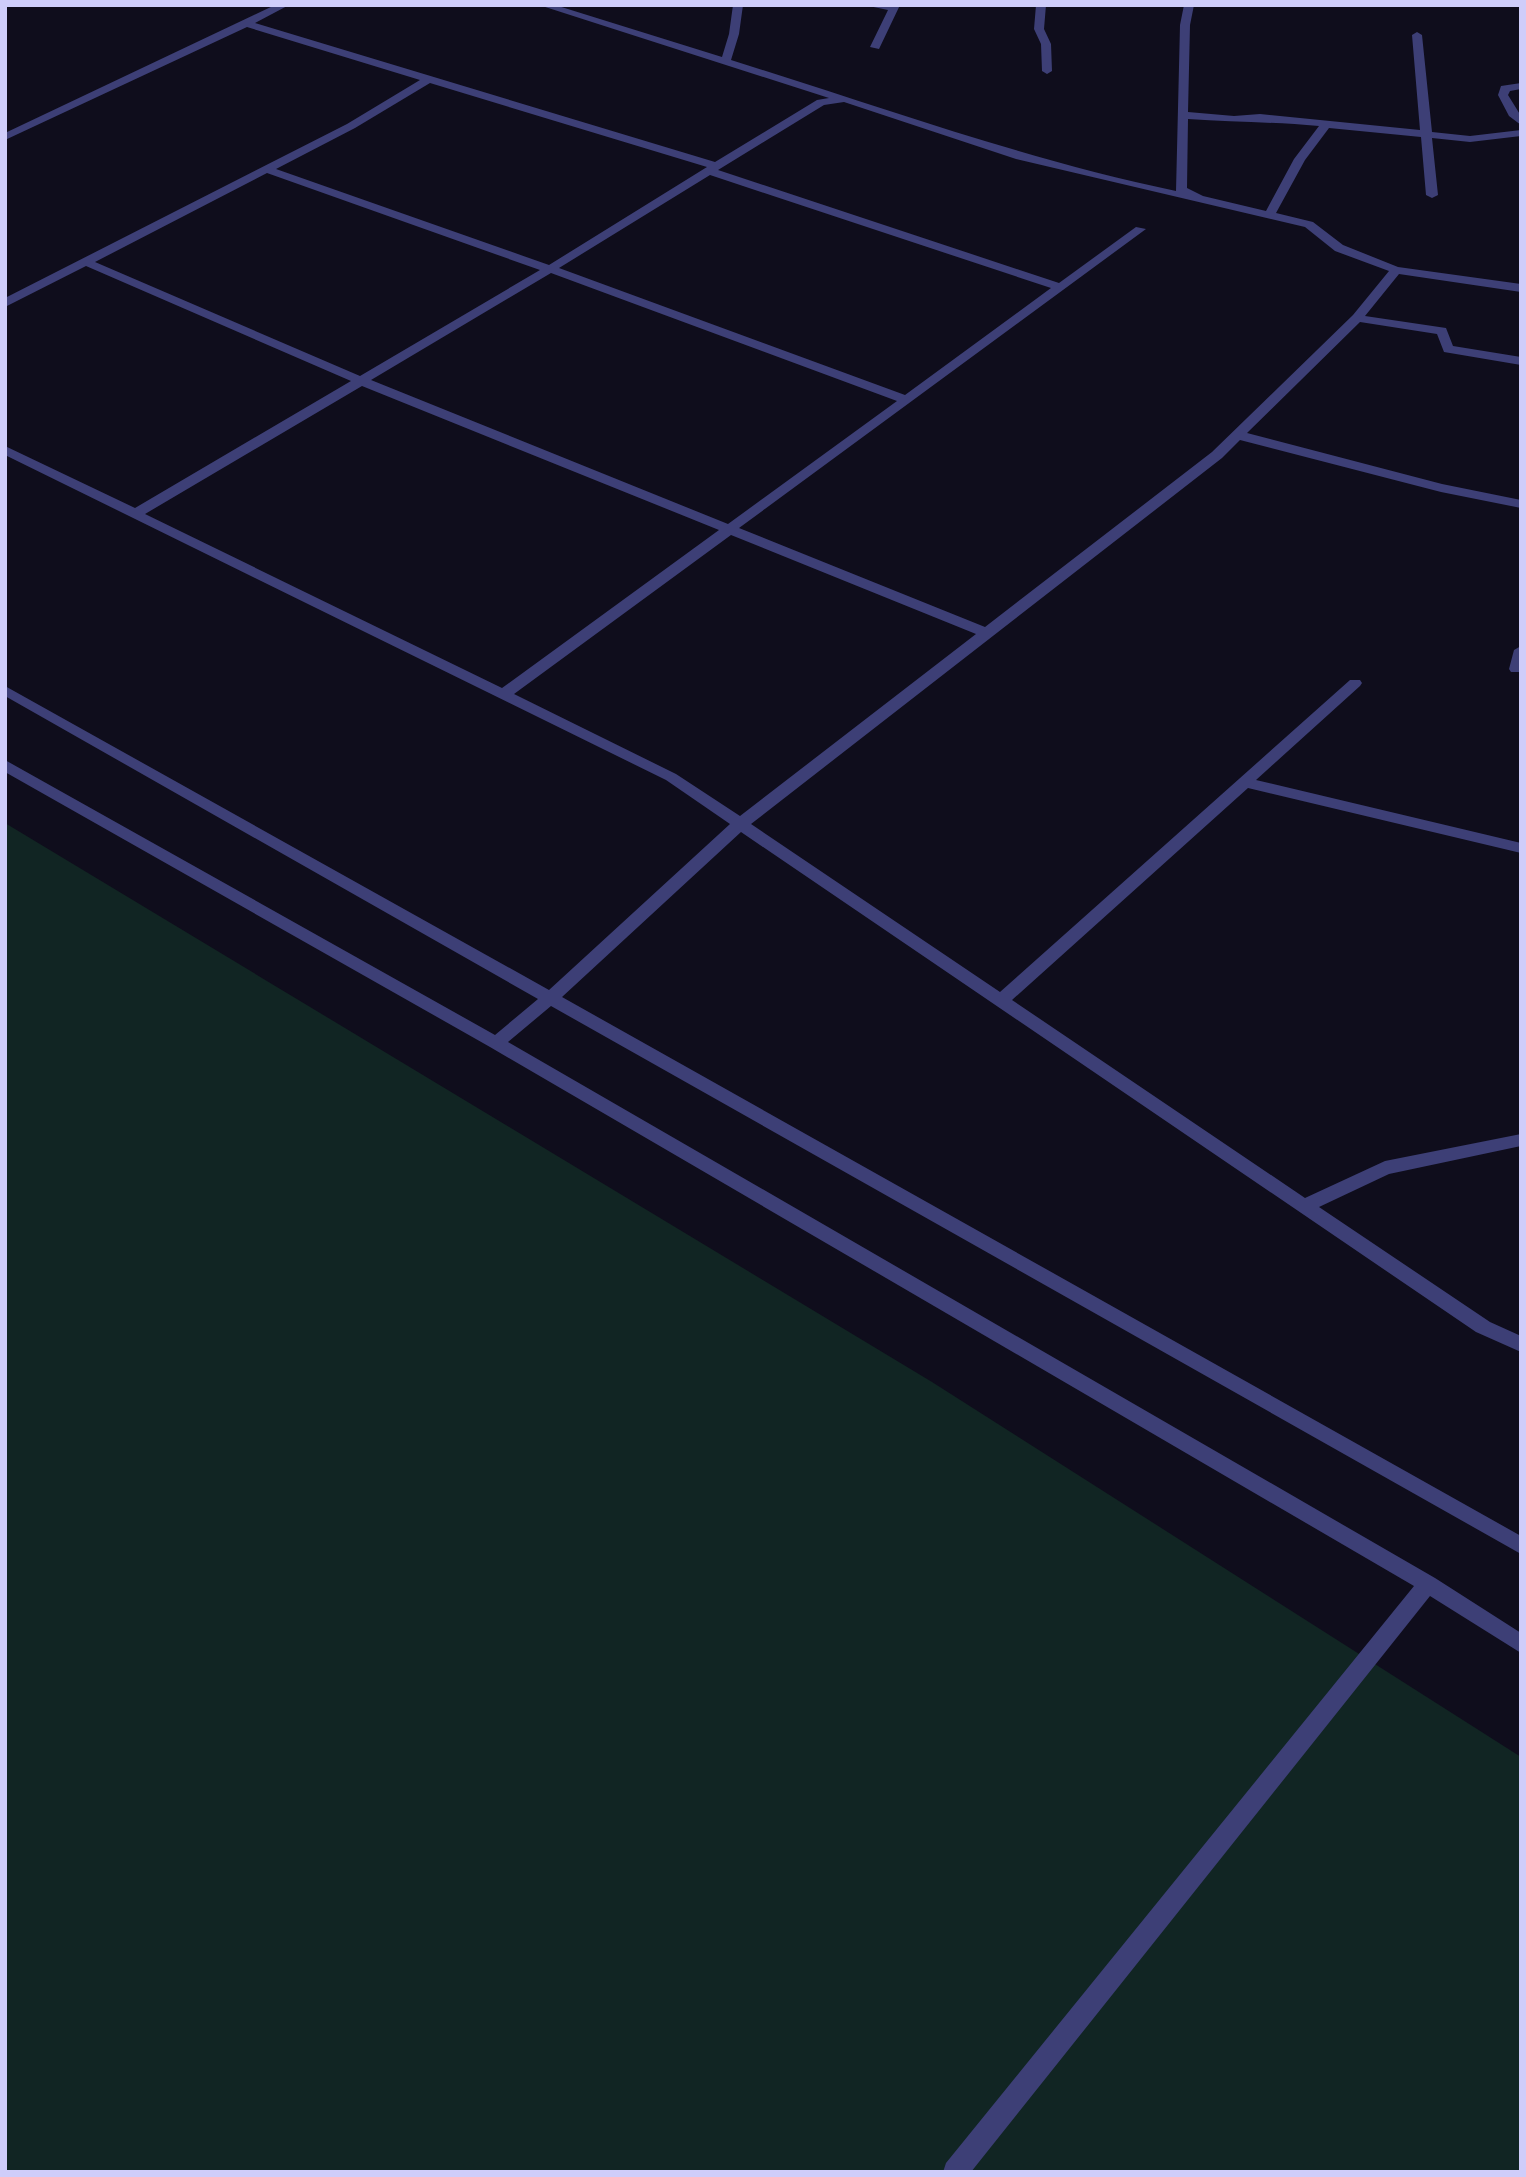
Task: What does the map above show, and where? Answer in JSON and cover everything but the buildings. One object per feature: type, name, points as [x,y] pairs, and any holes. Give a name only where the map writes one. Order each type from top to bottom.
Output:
[{"type":"street","points":[[255,5],[272,11]]},
{"type":"street","points":[[5,137],[284,5]]},
{"type":"street","points":[[544,5],[845,99],[1028,160],[1309,224],[1339,248],[1396,271],[1521,288]]},
{"type":"street","points":[[589,20],[593,5]]},
{"type":"street","points":[[725,63],[734,34],[738,5]]},
{"type":"street","points":[[869,5],[895,6],[876,47]]},
{"type":"street","points":[[1041,5],[1039,29],[1046,44],[1047,71]]},
{"type":"street","points":[[1189,5],[1185,25],[1181,190],[1199,199]]},
{"type":"street","points":[[246,23],[712,168],[1059,288]]},
{"type":"street","points":[[1417,35],[1432,195]]},
{"type":"street","points":[[5,303],[351,126],[429,79]]},
{"type":"street","points":[[1521,86],[1505,88],[1503,95],[1513,114],[1521,122]]},
{"type":"street","points":[[135,514],[550,269],[821,102],[845,99]]},
{"type":"street","points":[[1183,116],[1234,119],[1260,117],[1470,139],[1521,133]]},
{"type":"street","points":[[1269,215],[1300,159],[1327,123]]},
{"type":"street","points":[[266,169],[550,269],[906,400]]},
{"type":"street","points":[[503,695],[1140,229]]},
{"type":"street","points":[[86,262],[359,380],[989,634]]},
{"type":"street","points":[[496,1043],[551,997],[740,824],[1217,455],[1357,318],[1396,271]]},
{"type":"street","points":[[1357,318],[1442,331],[1448,349],[1521,361]]},
{"type":"street","points":[[1238,435],[1441,488],[1521,504]]},
{"type":"street","points":[[5,450],[671,778],[1483,1328],[1521,1345]]},
{"type":"street","points":[[1516,669],[1521,650]]},
{"type":"street","points":[[1001,1001],[1354,683]]},
{"type":"street","points":[[5,690],[1521,1546]]},
{"type":"street","points":[[5,765],[496,1043],[1428,1584],[1521,1644]]},
{"type":"street","points":[[1243,782],[1521,848]]},
{"type":"street","points":[[1304,1206],[1385,1168],[1521,1140]]},
{"type":"street","points":[[955,2172],[1428,1584]]},
{"type":"green space","points":[[5,823],[932,1382],[1521,1757],[1521,2172],[5,2172]]}]
